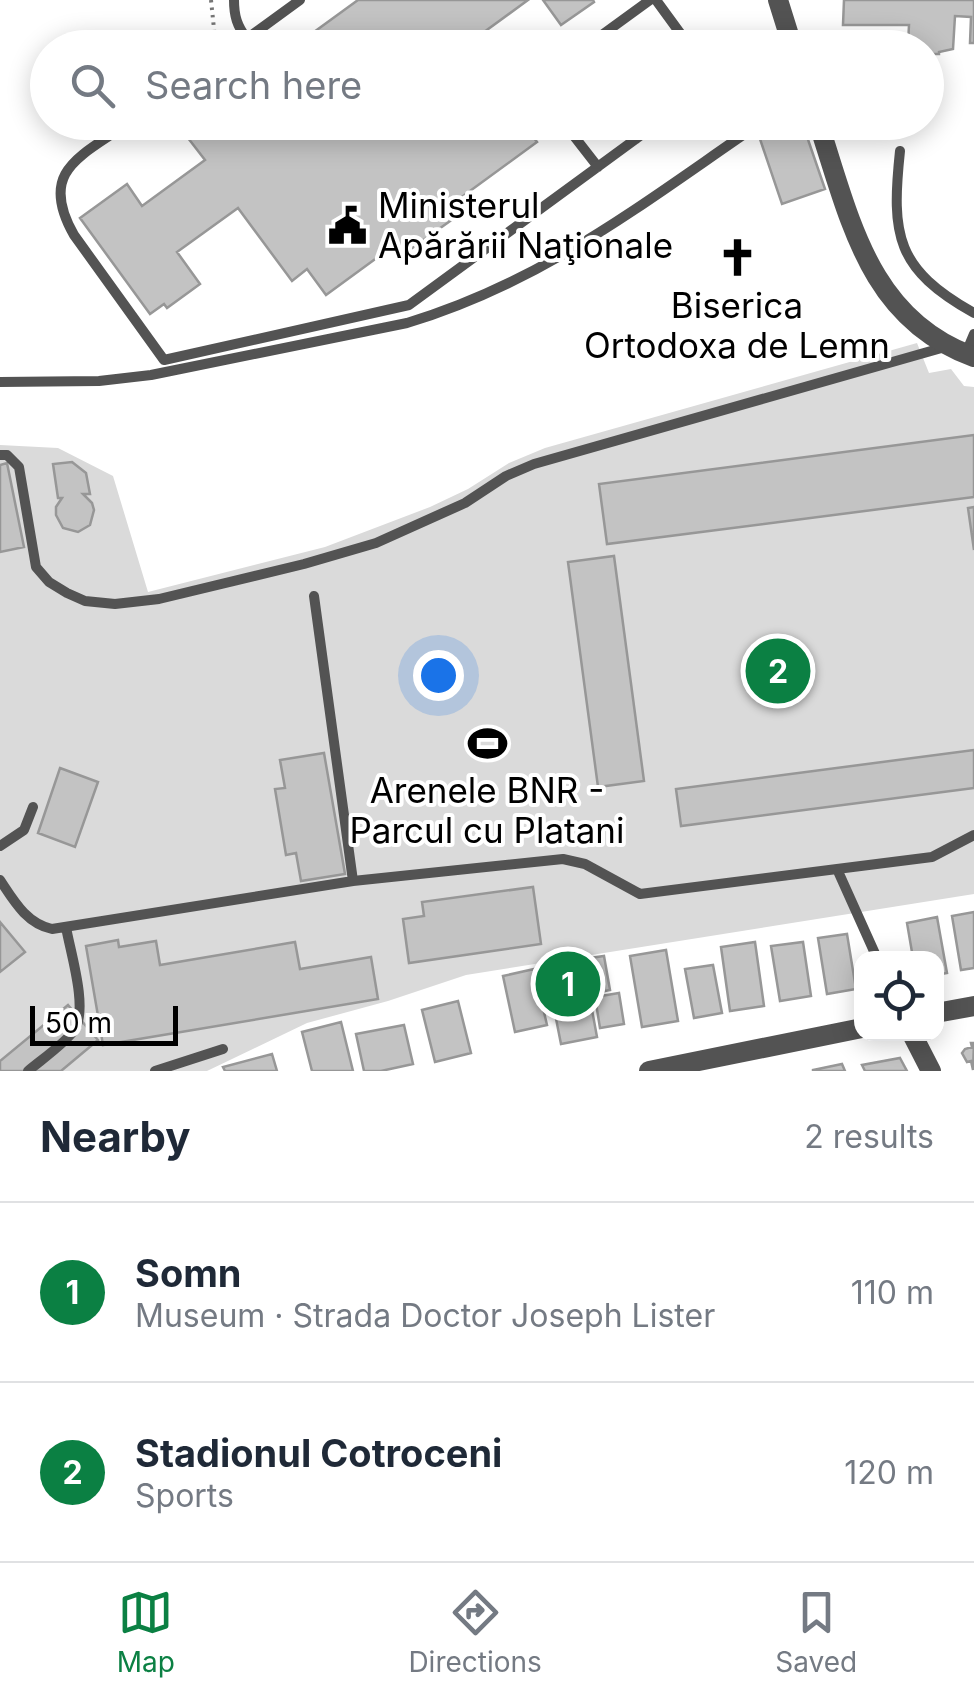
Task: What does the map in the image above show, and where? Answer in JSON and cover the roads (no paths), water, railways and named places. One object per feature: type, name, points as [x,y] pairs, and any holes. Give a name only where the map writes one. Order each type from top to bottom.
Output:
[{"type":"street","points":[[778,0],[788,30]]},
{"type":"street","points":[[824,140],[861,249],[887,294],[935,338],[966,348]]},
{"type":"street","points":[[944,1012],[974,1006]]},
{"type":"street","points":[[649,1071],[854,1030]]},
{"type":"street","points":[[916,1041],[932,1071]]},
{"type":"street","points":[[746,1050],[756,1071]]},
{"type":"lane","points":[[234,0],[234,14],[241,30]]},
{"type":"lane","points":[[258,30],[300,0]]},
{"type":"lane","points":[[610,30],[653,0],[677,30]]},
{"type":"lane","points":[[105,140],[74,162],[59,186],[60,204],[74,235],[164,360],[410,305],[635,140]]},
{"type":"lane","points":[[577,140],[598,167]]},
{"type":"lane","points":[[0,382],[99,381],[151,375],[426,318],[492,293],[574,250],[728,140]]},
{"type":"lane","points":[[900,151],[896,219],[903,248],[932,285],[974,313]]},
{"type":"lane","points":[[0,455],[7,455],[19,468],[36,566],[49,582],[67,593],[85,601],[115,604],[175,595],[376,543],[465,504],[506,476],[534,464],[966,348]]},
{"type":"lane","points":[[314,596],[353,881]]},
{"type":"lane","points":[[0,846],[24,830],[33,807]]},
{"type":"lane","points":[[0,880],[19,908],[38,925],[52,929],[353,881],[563,859],[584,864],[640,894],[932,857],[974,835]]},
{"type":"lane","points":[[837,869],[874,951]]},
{"type":"lane","points":[[28,1071],[75,1030],[80,1017],[66,927]]},
{"type":"lane","points":[[156,1071],[223,1049]]},
{"type":"place","name":"Ministerul Apărării Naţionale","points":[[348,225]]},
{"type":"place","name":"Biserica Ortodoxa de Lemn","points":[[737,258]]},
{"type":"place","name":"Stadionul Cotroceni","points":[[778,671]]},
{"type":"place","name":"Arenele BNR - Parcul cu Platani","points":[[487,743]]},
{"type":"place","name":"Somn","points":[[568,984]]}]
